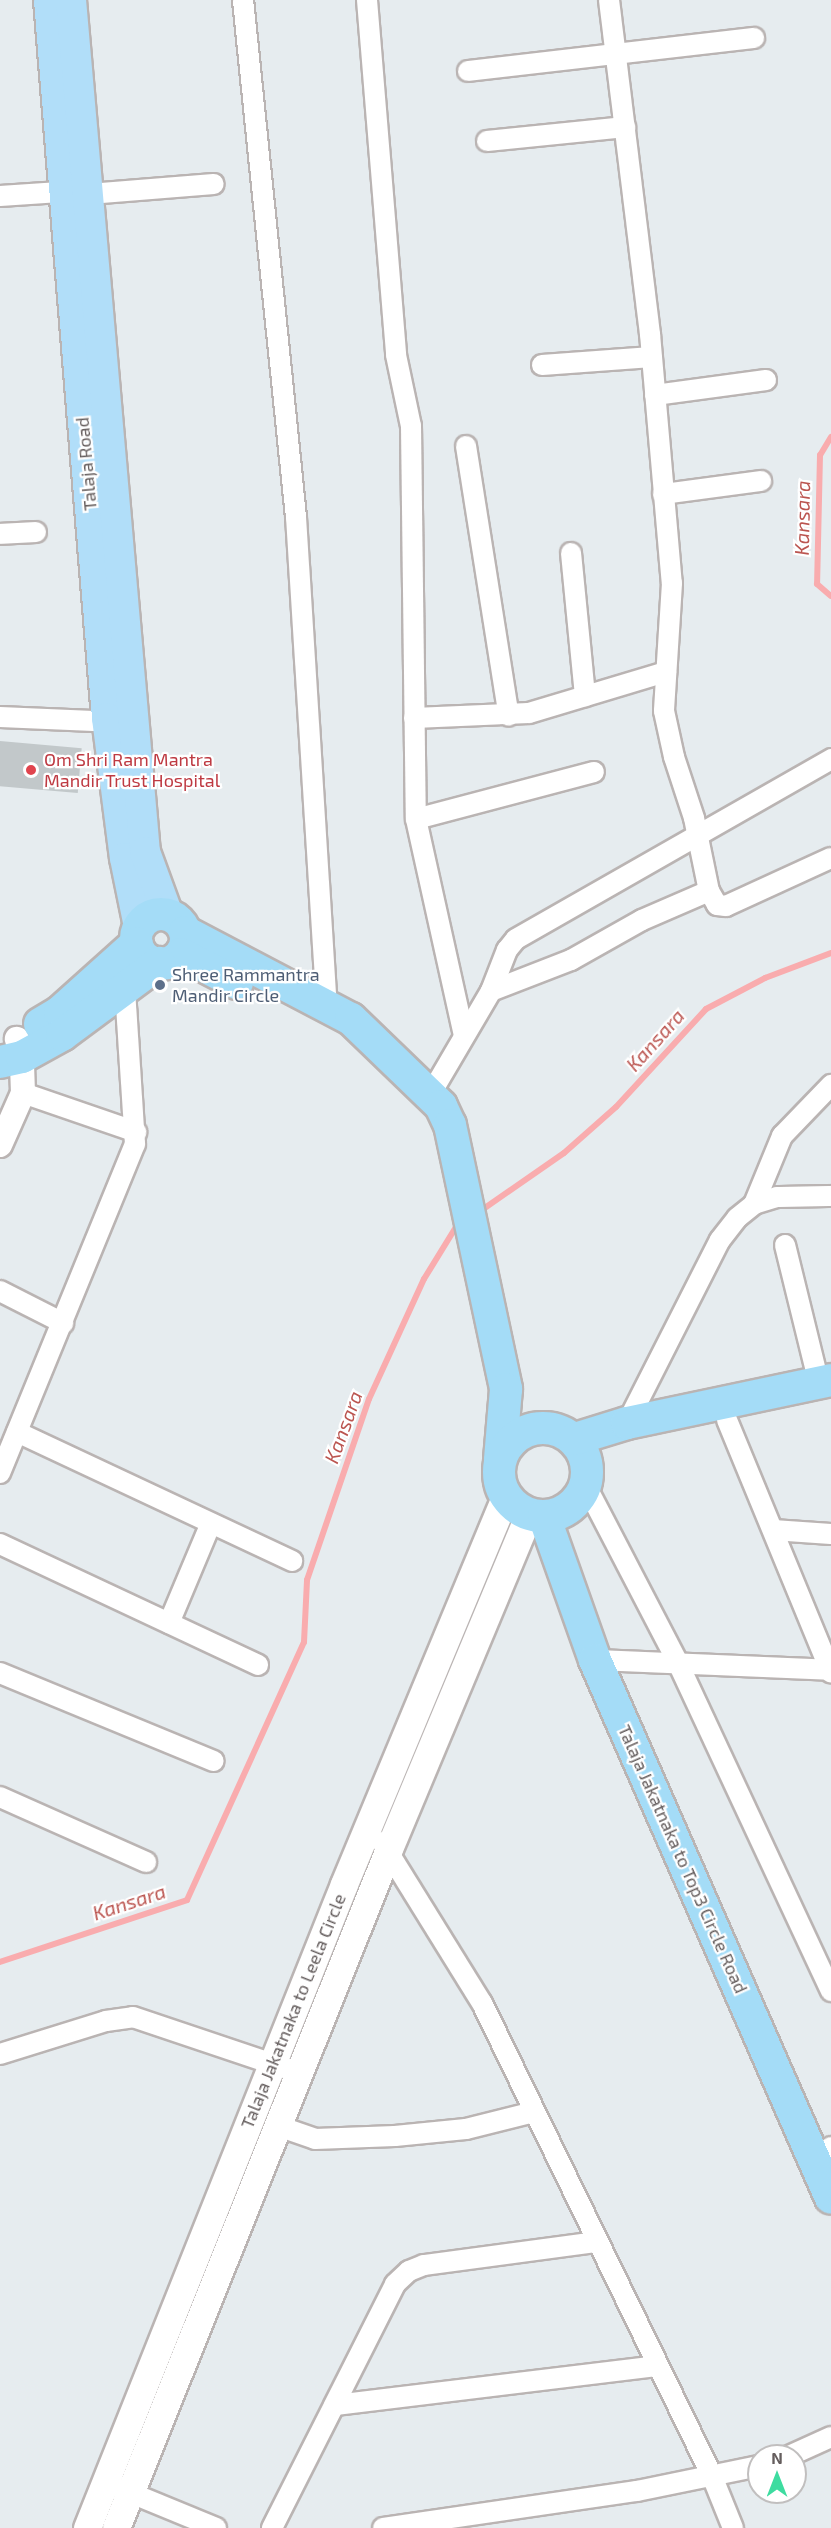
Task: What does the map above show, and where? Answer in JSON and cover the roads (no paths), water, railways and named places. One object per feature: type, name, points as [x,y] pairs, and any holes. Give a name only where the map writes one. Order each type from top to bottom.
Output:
[{"type":"highway","points":[[161,939],[327,1006],[359,1024],[441,1106],[450,1125],[505,1386],[498,1479],[526,1509],[559,1514],[576,1503],[582,1460],[627,1423],[827,1387]]},
{"type":"highway","points":[[10,1051],[62,1035],[125,989],[161,939]]},
{"type":"highway","points":[[10,1051],[161,939]]},
{"type":"highway","points":[[161,939],[357,1045],[389,1056]]},
{"type":"highway","points":[[505,1386],[582,1460]]},
{"type":"highway","points":[[582,1460],[727,1420],[827,1387]]},
{"type":"highway","points":[[500,1459],[518,1436],[546,1427]]},
{"type":"highway","name":"Talaja Jakatnaka to Top3 Circle Road","points":[[526,1509],[823,2154],[831,2198]]},
{"type":"main road","name":"Talaja Road","points":[[49,0],[80,192]]},
{"type":"main road","name":"Talaja Road","points":[[71,0],[80,192],[121,722],[125,858],[161,939]]},
{"type":"main road","name":"Talaja Jakatnaka to Leela Circle","points":[[87,2528],[370,1822],[526,1509]]},
{"type":"main road","name":"Talaja Jakatnaka to Leela Circle","points":[[116,2528],[526,1509]]},
{"type":"street","points":[[243,0],[296,517],[327,1006]]},
{"type":"street","points":[[367,0],[396,355],[411,426],[416,819],[464,1036]]},
{"type":"street","points":[[609,0],[652,357],[672,583],[664,711],[709,891],[717,905],[726,906],[831,858]]},
{"type":"street","points":[[468,71],[754,38]]},
{"type":"street","points":[[487,141],[625,127]]},
{"type":"street","points":[[0,196],[214,184]]},
{"type":"street","points":[[542,365],[652,357]]},
{"type":"street","points":[[655,395],[766,380]]},
{"type":"street","points":[[466,446],[509,717]]},
{"type":"street","points":[[663,494],[761,481]]},
{"type":"street","points":[[0,534],[36,532]]},
{"type":"street","points":[[571,553],[585,696]]},
{"type":"street","points":[[414,718],[509,717],[666,672]]},
{"type":"street","points":[[0,717],[121,722]]},
{"type":"street","points":[[429,1095],[491,991],[507,950],[516,939],[831,759]]},
{"type":"street","points":[[416,819],[594,772]]},
{"type":"street","points":[[491,991],[571,960],[642,920],[709,891]]},
{"type":"street","points":[[0,1473],[133,1151],[136,1132],[125,989]]},
{"type":"street","points":[[0,1145],[23,1093],[10,1051]]},
{"type":"street","points":[[754,1204],[782,1136],[831,1085]]},
{"type":"street","points":[[23,1093],[136,1132]]},
{"type":"street","points":[[627,1423],[720,1240],[737,1218],[754,1204],[777,1197],[831,1196]]},
{"type":"street","points":[[785,1245],[827,1387]]},
{"type":"street","points":[[0,1291],[63,1323]]},
{"type":"street","points":[[595,1660],[831,1671],[727,1420]]},
{"type":"street","points":[[17,1432],[292,1561]]},
{"type":"street","points":[[582,1460],[831,1991]]},
{"type":"street","points":[[169,1623],[211,1523]]},
{"type":"street","points":[[773,1530],[831,1534]]},
{"type":"street","points":[[0,1544],[258,1665]]},
{"type":"street","points":[[0,1673],[214,1761]]},
{"type":"street","points":[[0,1797],[146,1862]]},
{"type":"street","points":[[370,1822],[482,2003],[596,2242],[712,2476],[733,2528]]},
{"type":"street","points":[[0,2054],[106,2021],[133,2017],[271,2066],[299,2073]]},
{"type":"street","points":[[278,2126],[315,2139],[395,2136],[466,2129],[534,2112]]},
{"type":"street","points":[[272,2528],[395,2284],[409,2271],[424,2265],[596,2242]]},
{"type":"street","points":[[335,2405],[657,2366]]},
{"type":"street","points":[[807,2448],[831,2437]]},
{"type":"street","points":[[383,2528],[638,2491],[747,2469]]},
{"type":"street","points":[[105,2483],[216,2528]]},
{"type":"waterway","name":"Kansara","points":[[831,437],[820,455],[817,584],[831,596]]},
{"type":"waterway","name":"Kansara","points":[[479,1212],[564,1153],[616,1107],[706,1009],[765,978],[831,953]]},
{"type":"waterway","name":"Kansara","points":[[0,1962],[187,1900],[304,1642],[307,1580],[369,1399],[424,1279],[456,1227],[463,1222]]},
{"type":"place","name":"Om Shri Ram Mantra Mandir Trust Hospital","points":[[31,770]]},
{"type":"place","name":"Shree Rammantra Mandir Circle","points":[[160,985]]}]
